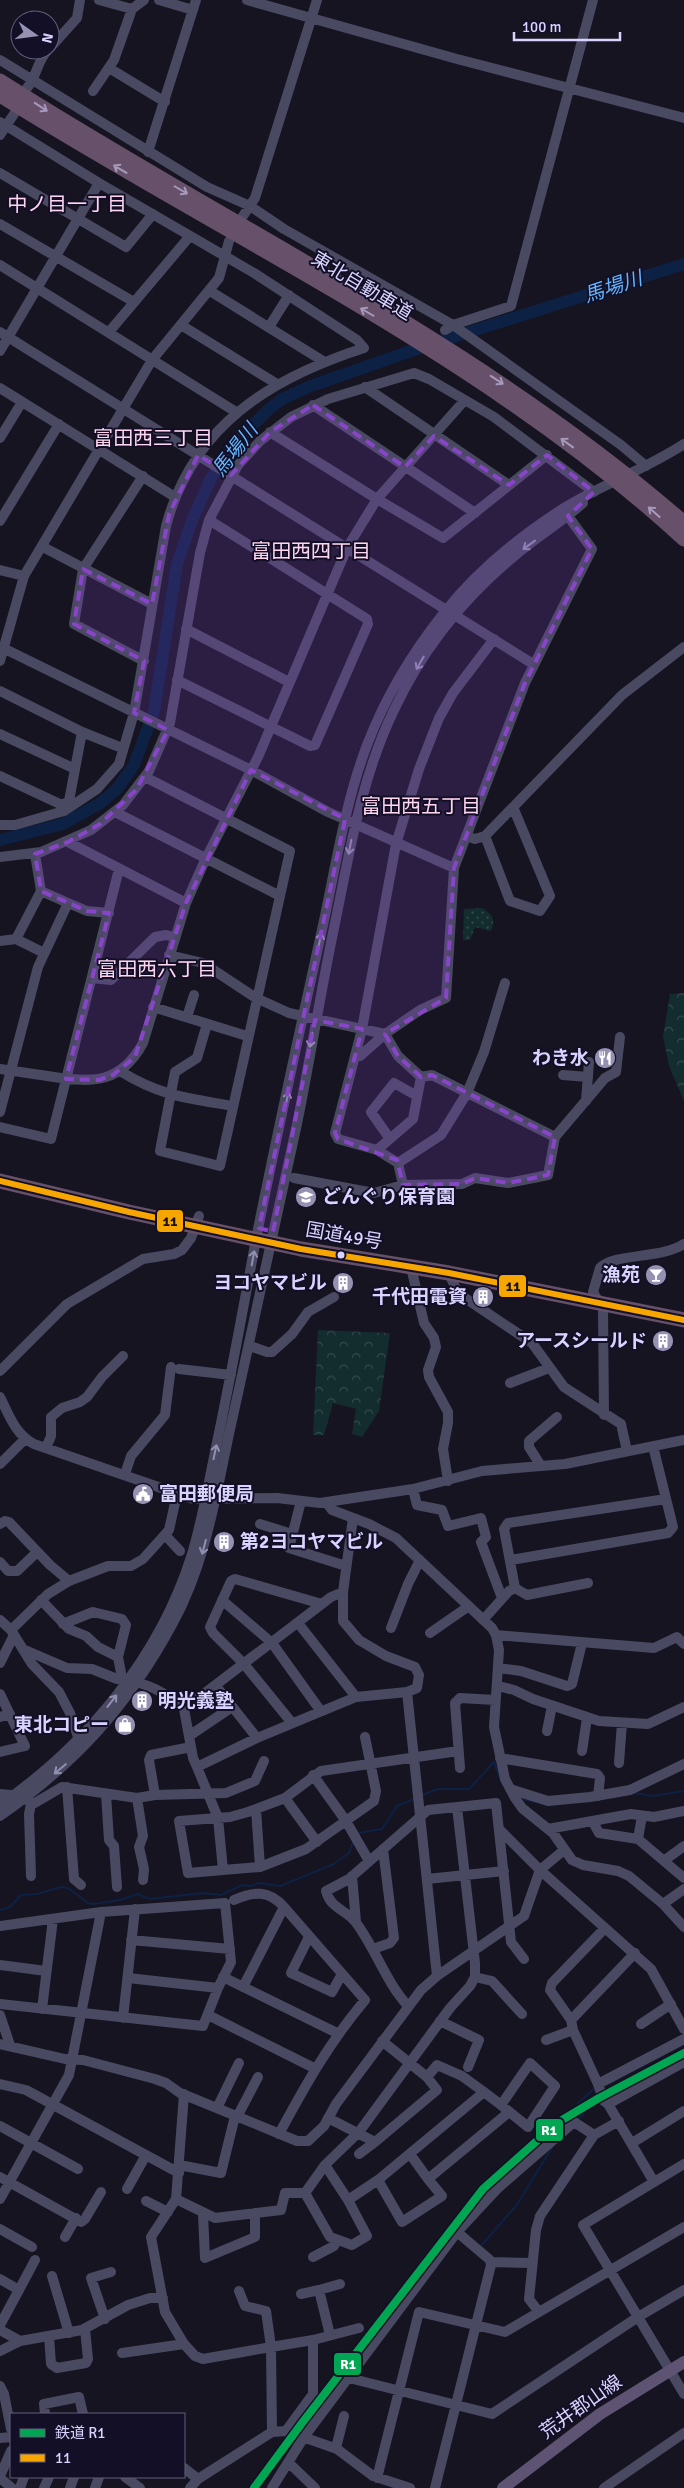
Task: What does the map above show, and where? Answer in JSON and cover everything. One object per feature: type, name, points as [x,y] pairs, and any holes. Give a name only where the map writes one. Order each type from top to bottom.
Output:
[{"type":"highway","name":"東北自動車道","points":[[0,81],[119,154],[424,332],[449,355],[538,422],[610,469],[684,522]]},
{"type":"highway","name":"東北自動車道","points":[[0,95],[121,169],[408,337],[449,355]]},
{"type":"highway","name":"東北自動車道","points":[[629,483],[684,539]]},
{"type":"highway","name":"国道49号","points":[[0,1172],[197,1221]]},
{"type":"highway","name":"国道49号","points":[[0,1181],[265,1235],[294,1238],[596,1297],[684,1320]]},
{"type":"highway","name":"国道49号","points":[[265,1235],[301,1249],[596,1297],[684,1309]]},
{"type":"main road","name":"荒井郡山線","points":[[503,2488],[516,2483],[567,2437],[684,2362]]},
{"type":"street","points":[[60,38],[77,18],[80,0]]},
{"type":"street","points":[[99,0],[132,9]]},
{"type":"street","points":[[93,91],[109,68],[132,9],[144,0]]},
{"type":"street","points":[[148,152],[194,5],[159,0]]},
{"type":"street","points":[[247,0],[311,20],[684,118]]},
{"type":"street","points":[[243,216],[250,206],[317,0]]},
{"type":"street","points":[[453,328],[511,306],[593,0]]},
{"type":"street","points":[[0,60],[30,84],[207,187],[250,206],[284,229],[474,339],[621,445],[646,466]]},
{"type":"street","points":[[30,84],[40,60]]},
{"type":"street","points":[[109,68],[165,102]]},
{"type":"street","points":[[0,135],[3,123],[14,114]]},
{"type":"street","points":[[0,825],[15,825],[64,811],[83,800],[115,769],[120,761],[122,748],[137,714],[152,604],[166,526],[175,497],[200,456],[236,412],[277,384],[323,361],[364,348],[357,340],[289,295],[99,183],[3,123]]},
{"type":"street","points":[[0,173],[126,247],[153,214]]},
{"type":"street","points":[[0,351],[4,334],[38,288],[99,183]]},
{"type":"street","points":[[0,224],[134,302]]},
{"type":"street","points":[[109,332],[190,236]]},
{"type":"street","points":[[0,661],[24,576],[43,547],[152,360],[220,278],[224,255],[229,241]]},
{"type":"street","points":[[0,265],[236,412]]},
{"type":"street","points":[[210,290],[323,361]]},
{"type":"street","points":[[269,328],[289,295]]},
{"type":"street","points":[[181,325],[277,384]]},
{"type":"street","points":[[4,334],[533,664]]},
{"type":"street","points":[[0,857],[34,854],[68,842],[91,830],[116,812],[145,777],[165,728],[177,680],[200,553],[209,520],[231,475],[246,456],[270,432],[291,417],[313,405],[414,373],[429,379],[494,417],[594,492]]},
{"type":"street","points":[[365,387],[434,436],[509,485]]},
{"type":"street","points":[[0,388],[175,497]]},
{"type":"street","points":[[0,1069],[81,1082],[99,1080],[120,1071],[135,1057],[139,1050],[168,955],[188,898],[206,858],[251,770],[347,548],[377,499],[464,401]]},
{"type":"street","points":[[0,438],[22,402]]},
{"type":"street","points":[[313,405],[475,513]]},
{"type":"street","points":[[0,520],[59,424]]},
{"type":"street","points":[[270,432],[440,537],[448,536],[547,455]]},
{"type":"street","points":[[0,1816],[28,1801],[77,1755],[106,1724],[166,1616],[192,1556],[211,1500],[250,1346],[265,1235],[303,1017],[345,820],[367,745],[382,712],[406,666],[476,578],[514,544],[564,508],[632,471],[646,466],[684,444]]},
{"type":"street","points":[[143,476],[83,569],[74,624],[144,661]]},
{"type":"street","points":[[211,1500],[230,1375],[265,1235],[297,1120],[315,1020],[355,823],[376,749],[395,707],[450,612],[519,552],[568,516],[594,492]]},
{"type":"street","points":[[360,1056],[385,1034],[420,1010],[446,998],[454,868],[533,664],[592,550],[568,516]]},
{"type":"street","points":[[177,680],[310,746],[315,745],[368,624],[367,619],[209,520]]},
{"type":"street","points":[[43,547],[152,604]]},
{"type":"street","points":[[0,570],[24,576]]},
{"type":"street","points":[[186,629],[290,682]]},
{"type":"street","points":[[403,1185],[398,1163],[377,1150],[338,1139],[335,1133],[362,1030],[396,844],[419,770],[439,718],[453,693],[494,639]]},
{"type":"street","points":[[466,836],[476,839],[485,836],[622,695],[684,647]]},
{"type":"street","points":[[3,648],[251,770],[345,820],[454,868]]},
{"type":"street","points":[[0,691],[82,732],[122,748]]},
{"type":"street","points":[[0,776],[62,805],[69,801],[82,732]]},
{"type":"street","points":[[0,734],[75,769]]},
{"type":"street","points":[[145,777],[290,851],[247,1036],[220,1166],[160,1151],[169,1095],[175,1072],[197,1058],[207,1024]]},
{"type":"street","points":[[485,836],[510,901],[540,911],[550,896],[512,807]]},
{"type":"street","points":[[116,812],[280,896]]},
{"type":"street","points":[[68,842],[119,869],[188,898]]},
{"type":"street","points":[[16,939],[40,891],[34,854]]},
{"type":"street","points":[[0,1127],[51,1139],[119,869]]},
{"type":"street","points":[[40,891],[87,911],[109,913]]},
{"type":"street","points":[[0,1112],[38,967],[68,903]]},
{"type":"street","points":[[92,978],[111,980],[155,937],[163,934],[174,937]]},
{"type":"street","points":[[0,941],[16,939],[44,953]]},
{"type":"street","points":[[168,955],[202,963],[256,998],[289,1013],[385,1034],[398,1056],[421,1077]]},
{"type":"street","points":[[398,1163],[441,1135],[467,1093],[484,1052],[505,983]]},
{"type":"street","points":[[187,1017],[194,995]]},
{"type":"street","points":[[153,1007],[247,1036]]},
{"type":"street","points":[[294,1178],[374,1193],[403,1185],[462,1184],[474,1178],[508,1183],[548,1175],[555,1137],[605,1078],[616,1072],[620,1037]]},
{"type":"street","points":[[586,1101],[589,1062]]},
{"type":"street","points":[[120,1071],[142,1085],[169,1095],[233,1106]]},
{"type":"street","points":[[421,1077],[432,1075],[555,1137]]},
{"type":"street","points":[[562,1075],[588,1077]]},
{"type":"street","points":[[377,1150],[413,1119],[421,1077]]},
{"type":"street","points":[[390,1139],[371,1112],[394,1083],[417,1096]]},
{"type":"street","points":[[0,1371],[44,1329],[59,1309],[143,1260],[174,1254],[182,1250],[197,1221]]},
{"type":"street","points":[[604,1415],[603,1309],[596,1297],[597,1274],[604,1264],[662,1254],[684,1244]]},
{"type":"street","points":[[411,1267],[424,1323],[434,1338],[436,1347],[428,1370],[429,1377],[448,1412],[443,1449],[448,1482]]},
{"type":"street","points":[[449,1273],[456,1287],[465,1298],[532,1343],[549,1368],[572,1394],[621,1424],[627,1451]]},
{"type":"street","points":[[250,1346],[266,1352],[272,1352],[292,1334],[308,1312],[334,1297]]},
{"type":"street","points":[[46,1448],[51,1436],[51,1417],[62,1408],[80,1402],[87,1397],[102,1377],[123,1356]]},
{"type":"street","points":[[125,1474],[131,1456],[165,1415],[175,1368],[230,1375]]},
{"type":"street","points":[[510,1383],[549,1368]]},
{"type":"street","points":[[0,1397],[12,1422],[25,1439],[177,1494],[211,1500],[277,1498],[326,1502],[412,1489],[448,1482],[482,1472],[564,1464],[684,1440]]},
{"type":"street","points":[[541,1466],[528,1447],[529,1441],[558,1417]]},
{"type":"street","points":[[0,1464],[25,1439]]},
{"type":"street","points":[[511,1560],[668,1533],[672,1527],[653,1446]]},
{"type":"street","points":[[412,1489],[417,1505],[442,1510],[448,1526],[481,1518],[486,1537],[480,1542],[502,1598]]},
{"type":"street","points":[[0,1663],[13,1632],[41,1600],[56,1587],[69,1580],[108,1566],[122,1567],[135,1564],[148,1555],[165,1535],[173,1519],[177,1494]]},
{"type":"street","points":[[515,1588],[504,1529],[508,1523],[666,1500]]},
{"type":"street","points":[[301,1501],[289,1548],[346,1566]]},
{"type":"street","points":[[326,1502],[332,1510],[396,1538],[489,1624],[496,1635],[498,1668],[498,1686],[494,1700],[494,1728],[500,1758],[510,1789],[522,1808],[548,1829],[564,1850],[578,1864],[618,1871],[629,1876],[663,1904],[684,1927]]},
{"type":"street","points":[[197,1767],[320,1710],[356,1697],[407,1692],[418,1686],[419,1675],[417,1669],[386,1656],[353,1636],[343,1620],[343,1592],[353,1518]]},
{"type":"street","points":[[0,1524],[5,1521],[9,1522],[36,1552],[69,1580]]},
{"type":"street","points":[[260,1524],[292,1534]]},
{"type":"street","points":[[165,1535],[180,1551]]},
{"type":"street","points":[[0,1562],[8,1571],[17,1571],[36,1552]]},
{"type":"street","points":[[391,1628],[408,1584],[420,1560]]},
{"type":"street","points":[[292,1723],[244,1664],[213,1633],[210,1626],[231,1581],[235,1579],[322,1604]]},
{"type":"street","points":[[515,1588],[527,1595],[588,1583]]},
{"type":"street","points":[[483,1620],[509,1591],[515,1588]]},
{"type":"street","points":[[184,1709],[331,1597],[343,1592]]},
{"type":"street","points":[[41,1600],[63,1624],[86,1636],[98,1647],[118,1657],[130,1680]]},
{"type":"street","points":[[222,1600],[272,1643],[320,1710]]},
{"type":"street","points":[[430,1633],[468,1606]]},
{"type":"street","points":[[63,1624],[93,1612],[122,1619],[126,1625],[118,1657]]},
{"type":"street","points":[[0,1620],[13,1632],[32,1664],[59,1692],[70,1713],[79,1740]]},
{"type":"street","points":[[298,1623],[356,1697]]},
{"type":"street","points":[[496,1635],[654,1648],[677,1637],[684,1644]]},
{"type":"street","points":[[498,1668],[521,1671],[570,1685],[582,1643]]},
{"type":"street","points":[[24,1650],[67,1668],[92,1669],[117,1679],[130,1680],[167,1693],[184,1709],[193,1758],[218,1818],[223,1870]]},
{"type":"street","points":[[0,1805],[79,1740],[130,1680]]},
{"type":"street","points":[[216,1686],[257,1738]]},
{"type":"street","points":[[498,1686],[514,1690],[526,1697],[587,1718],[622,1723],[652,1724],[684,1707]]},
{"type":"street","points":[[407,1692],[437,1976]]},
{"type":"street","points":[[0,1694],[5,1716],[25,1746],[0,1752]]},
{"type":"street","points":[[460,1768],[455,1703],[462,1697],[494,1700]]},
{"type":"street","points":[[155,1795],[149,1760],[150,1755],[190,1741],[232,1706]]},
{"type":"street","points":[[547,1732],[552,1706]]},
{"type":"street","points":[[582,1751],[587,1718]]},
{"type":"street","points":[[619,1763],[622,1723]]},
{"type":"street","points":[[365,1737],[370,1763],[376,1791],[374,1801],[306,1849],[260,1866],[188,1873],[179,1821],[238,1815],[256,1809],[285,1798],[313,1775],[321,1771],[370,1763],[458,1751]]},
{"type":"street","points":[[500,1758],[597,1774],[600,1778],[598,1796]]},
{"type":"street","points":[[0,1794],[14,1795],[36,1803],[56,1790],[67,1787],[137,1798],[155,1795],[231,1792],[253,1782],[259,1776],[264,1761]]},
{"type":"street","points":[[510,1789],[532,1797],[555,1802],[598,1796],[630,1790],[684,1764]]},
{"type":"street","points":[[313,1775],[346,1821],[370,1861]]},
{"type":"street","points":[[67,1787],[74,1879],[82,1885]]},
{"type":"street","points":[[106,1794],[109,1840],[114,1846],[117,1887]]},
{"type":"street","points":[[137,1798],[143,1836],[139,1847],[144,1880]]},
{"type":"street","points":[[285,1798],[318,1842]]},
{"type":"street","points":[[28,1801],[31,1876]]},
{"type":"street","points":[[408,2006],[394,1991],[373,1949],[356,1922],[329,1901],[326,1891],[352,1876],[420,1819],[428,1810],[496,1803],[511,1942],[524,1959]]},
{"type":"street","points":[[305,2193],[326,2165],[359,2132],[440,2021],[470,1986],[475,1977],[457,1807]]},
{"type":"street","points":[[256,1809],[260,1866]]},
{"type":"street","points":[[548,1829],[632,1814],[654,1817],[684,1811]]},
{"type":"street","points":[[638,1839],[642,1816]]},
{"type":"street","points":[[593,1822],[599,1833],[638,1839],[684,1878]]},
{"type":"street","points":[[499,1829],[540,1870],[635,1953],[650,1969],[684,2029]]},
{"type":"street","points":[[665,1860],[684,1846]]},
{"type":"street","points":[[373,1949],[390,1942],[394,1938],[383,1849]]},
{"type":"street","points":[[0,2015],[5,2045],[70,2060],[83,2060],[166,2083],[184,2094],[280,2134],[301,2142],[308,2141],[318,2134],[408,2006],[437,1976],[509,1924],[524,1916],[540,1870],[564,1850]]},
{"type":"street","points":[[427,1879],[504,1871]]},
{"type":"street","points":[[352,1876],[356,1922]]},
{"type":"street","points":[[663,1904],[684,1889]]},
{"type":"street","points":[[234,1900],[242,1896],[266,1893],[274,1896],[365,2000],[337,2033],[314,2068],[280,2134]]},
{"type":"street","points":[[0,1926],[101,1912],[225,1903],[232,1962],[218,1988],[203,2026],[0,2004]]},
{"type":"street","points":[[243,1987],[284,1906]]},
{"type":"street","points":[[123,2018],[135,1909]]},
{"type":"street","points":[[0,2199],[5,2180],[30,2144],[69,2075],[70,2060],[101,1912]]},
{"type":"street","points":[[42,2009],[52,1919]]},
{"type":"street","points":[[605,1928],[552,1983],[550,1990],[572,2025],[604,2101],[619,2121],[654,2182]]},
{"type":"street","points":[[309,1937],[291,1973],[332,1992],[342,1974]]},
{"type":"street","points":[[132,1940],[230,1949]]},
{"type":"street","points":[[546,2040],[572,2025],[635,1953]]},
{"type":"street","points":[[0,1965],[46,1970]]},
{"type":"street","points":[[224,1977],[337,2033]]},
{"type":"street","points":[[475,1977],[492,1981],[522,2014]]},
{"type":"street","points":[[128,1978],[218,1988]]},
{"type":"street","points":[[641,2024],[671,2004]]},
{"type":"street","points":[[208,2015],[314,2068]]},
{"type":"street","points":[[440,2021],[478,2040],[468,2067]]},
{"type":"street","points":[[598,2084],[684,2039]]},
{"type":"street","points":[[359,2154],[437,2090],[426,2077],[382,2041]]},
{"type":"street","points":[[608,2104],[684,2062]]},
{"type":"street","points":[[217,2108],[239,2063]]},
{"type":"street","points":[[426,2077],[437,2065],[462,2076],[484,2092],[505,2109],[528,2127],[555,2086],[530,2063],[505,2109],[428,2179]]},
{"type":"street","points":[[0,2084],[26,2090],[146,2155],[179,2169],[221,2173],[236,2116],[258,2077]]},
{"type":"street","points":[[348,2200],[378,2180],[484,2092]]},
{"type":"street","points":[[184,2094],[176,2199],[151,2236],[165,2312],[184,2344],[195,2356],[203,2359],[313,2340],[359,2328]]},
{"type":"street","points":[[632,2143],[684,2112]]},
{"type":"street","points":[[328,2118],[359,2132],[375,2142]]},
{"type":"street","points":[[539,2312],[529,2299],[536,2230],[540,2216],[594,2135],[619,2121]]},
{"type":"street","points":[[272,2488],[304,2437],[457,2232],[497,2189],[574,2122],[594,2135]]},
{"type":"street","points":[[0,2126],[78,2169]]},
{"type":"street","points":[[378,2180],[402,2222],[442,2196],[410,2154]]},
{"type":"street","points":[[127,2189],[146,2155]]},
{"type":"street","points":[[684,2164],[583,2225],[684,2394]]},
{"type":"street","points":[[305,2193],[330,2238],[352,2245],[367,2236],[348,2200],[326,2165]]},
{"type":"street","points":[[5,2180],[81,2222],[85,2220],[101,2192]]},
{"type":"street","points":[[176,2199],[203,2214],[215,2218],[281,2210],[285,2193],[305,2193]]},
{"type":"street","points":[[146,2201],[168,2212]]},
{"type":"street","points":[[203,2214],[205,2258],[255,2237],[255,2213]]},
{"type":"street","points":[[65,2237],[76,2218]]},
{"type":"street","points":[[377,2478],[420,2312],[505,2332],[684,2227]]},
{"type":"street","points":[[0,2229],[32,2248]]},
{"type":"street","points":[[457,2232],[491,2262],[532,2263]]},
{"type":"street","points":[[313,2257],[334,2246],[337,2240]]},
{"type":"street","points":[[0,2325],[35,2260]]},
{"type":"street","points":[[436,2488],[491,2262]]},
{"type":"street","points":[[105,2318],[99,2298],[94,2294],[91,2278],[111,2272]]},
{"type":"street","points":[[52,2276],[69,2333]]},
{"type":"street","points":[[0,2279],[19,2290]]},
{"type":"street","points":[[301,2294],[340,2284]]},
{"type":"street","points":[[319,2290],[330,2335]]},
{"type":"street","points":[[349,2378],[492,2414],[638,2317],[684,2290]]},
{"type":"street","points":[[239,2291],[245,2306],[266,2311],[271,2347],[272,2432]]},
{"type":"street","points":[[0,2351],[20,2341],[86,2329],[128,2305],[144,2299],[163,2298]]},
{"type":"street","points":[[49,2336],[51,2364],[57,2368],[86,2363],[88,2359],[86,2329]]},
{"type":"street","points":[[0,2330],[20,2341]]},
{"type":"street","points":[[286,2431],[313,2394],[313,2340]]},
{"type":"street","points":[[122,2353],[184,2344]]},
{"type":"street","points":[[0,2386],[4,2394],[10,2424]]},
{"type":"street","points":[[45,2413],[44,2404],[79,2398],[82,2413]]},
{"type":"street","points":[[336,2448],[344,2416]]},
{"type":"street","points":[[190,2488],[198,2479],[272,2432],[286,2431],[336,2448],[377,2478],[405,2487]]},
{"type":"street","points":[[604,2488],[684,2433]]},
{"type":"street","points":[[10,2453],[0,2477],[12,2488]]},
{"type":"street","points":[[289,2463],[315,2488]]},
{"type":"street","points":[[185,2469],[198,2479]]},
{"type":"street","points":[[126,2478],[140,2488]]},
{"type":"highlighted area","points":[[313,405],[405,467],[434,436],[509,485],[547,455],[594,492],[568,516],[592,549],[525,683],[454,868],[446,998],[385,1034],[398,1056],[421,1077],[432,1075],[555,1137],[548,1175],[508,1183],[475,1178],[462,1184],[403,1185],[397,1160],[338,1139],[335,1133],[362,1029],[315,1020],[273,1232],[259,1228],[345,819],[251,770],[186,903],[135,1057],[113,1075],[99,1080],[66,1079],[109,913],[87,911],[41,891],[35,854],[68,842],[100,824],[136,790],[168,730],[134,713],[144,661],[74,624],[83,569],[152,604],[169,514],[198,455],[231,475],[270,432]]},
{"type":"green space","points":[[482,908],[492,917],[491,931],[475,927],[470,940],[463,940],[464,909]]},
{"type":"green space","points":[[684,993],[684,1101],[669,1066],[663,1036],[670,994]]},
{"type":"green space","points":[[318,1330],[390,1333],[379,1411],[362,1437],[352,1434],[356,1409],[333,1403],[324,1435],[313,1435]]},
{"type":"waterway","name":"馬場川","points":[[0,840],[63,824],[99,804],[117,789],[134,765],[154,711],[177,564],[193,518],[211,478],[238,440],[269,409],[282,399],[311,386],[428,345],[684,264]]},
{"type":"waterway","points":[[422,1795],[438,1789],[469,1789],[494,1762],[503,1786]]},
{"type":"waterway","points":[[635,1793],[653,1796],[684,1791]]},
{"type":"waterway","points":[[358,1833],[382,1829],[397,1806],[414,1799]]},
{"type":"waterway","points":[[522,1799],[536,1802]]},
{"type":"waterway","points":[[0,1910],[10,1907],[21,1895],[37,1894],[61,1887],[68,1888],[88,1903],[93,1904],[120,1900],[137,1894],[150,1899],[203,1893],[221,1895],[242,1885],[251,1886],[259,1883],[280,1886],[334,1864],[349,1853],[353,1842]]},
{"type":"waterway","points":[[578,2119],[583,2115],[578,2103],[596,2087]]},
{"type":"waterway","points":[[480,2247],[516,2206],[553,2146]]},
{"type":"rail line","name":"R1","points":[[254,2488],[483,2189],[557,2123],[599,2098],[684,2053]]},
{"type":"transit line","name":"11","points":[[0,1181],[129,1212],[301,1249],[449,1273],[684,1320]]},
{"type":"place","name":"わき水","points":[[605,1058]]},
{"type":"place","name":"どんぐり保育園","points":[[306,1197]]},
{"type":"place","name":"漁苑","points":[[656,1275]]},
{"type":"place","name":"ヨコヤマビル","points":[[343,1283]]},
{"type":"place","name":"千代田電資","points":[[483,1297]]},
{"type":"place","name":"アースシールド","points":[[663,1341]]},
{"type":"place","name":"富田郵便局","points":[[143,1494]]},
{"type":"place","name":"第2ヨコヤマビル","points":[[224,1542]]},
{"type":"place","name":"明光義塾","points":[[142,1701]]},
{"type":"place","name":"東北コピー","points":[[125,1725]]},
{"type":"district","name":"中ノ目一丁目","points":[[67,204]]},
{"type":"district","name":"富田西三丁目","points":[[153,438]]},
{"type":"district","name":"富田西四丁目","points":[[311,551]]},
{"type":"district","name":"富田西五丁目","points":[[421,806]]},
{"type":"district","name":"富田西六丁目","points":[[157,969]]}]
